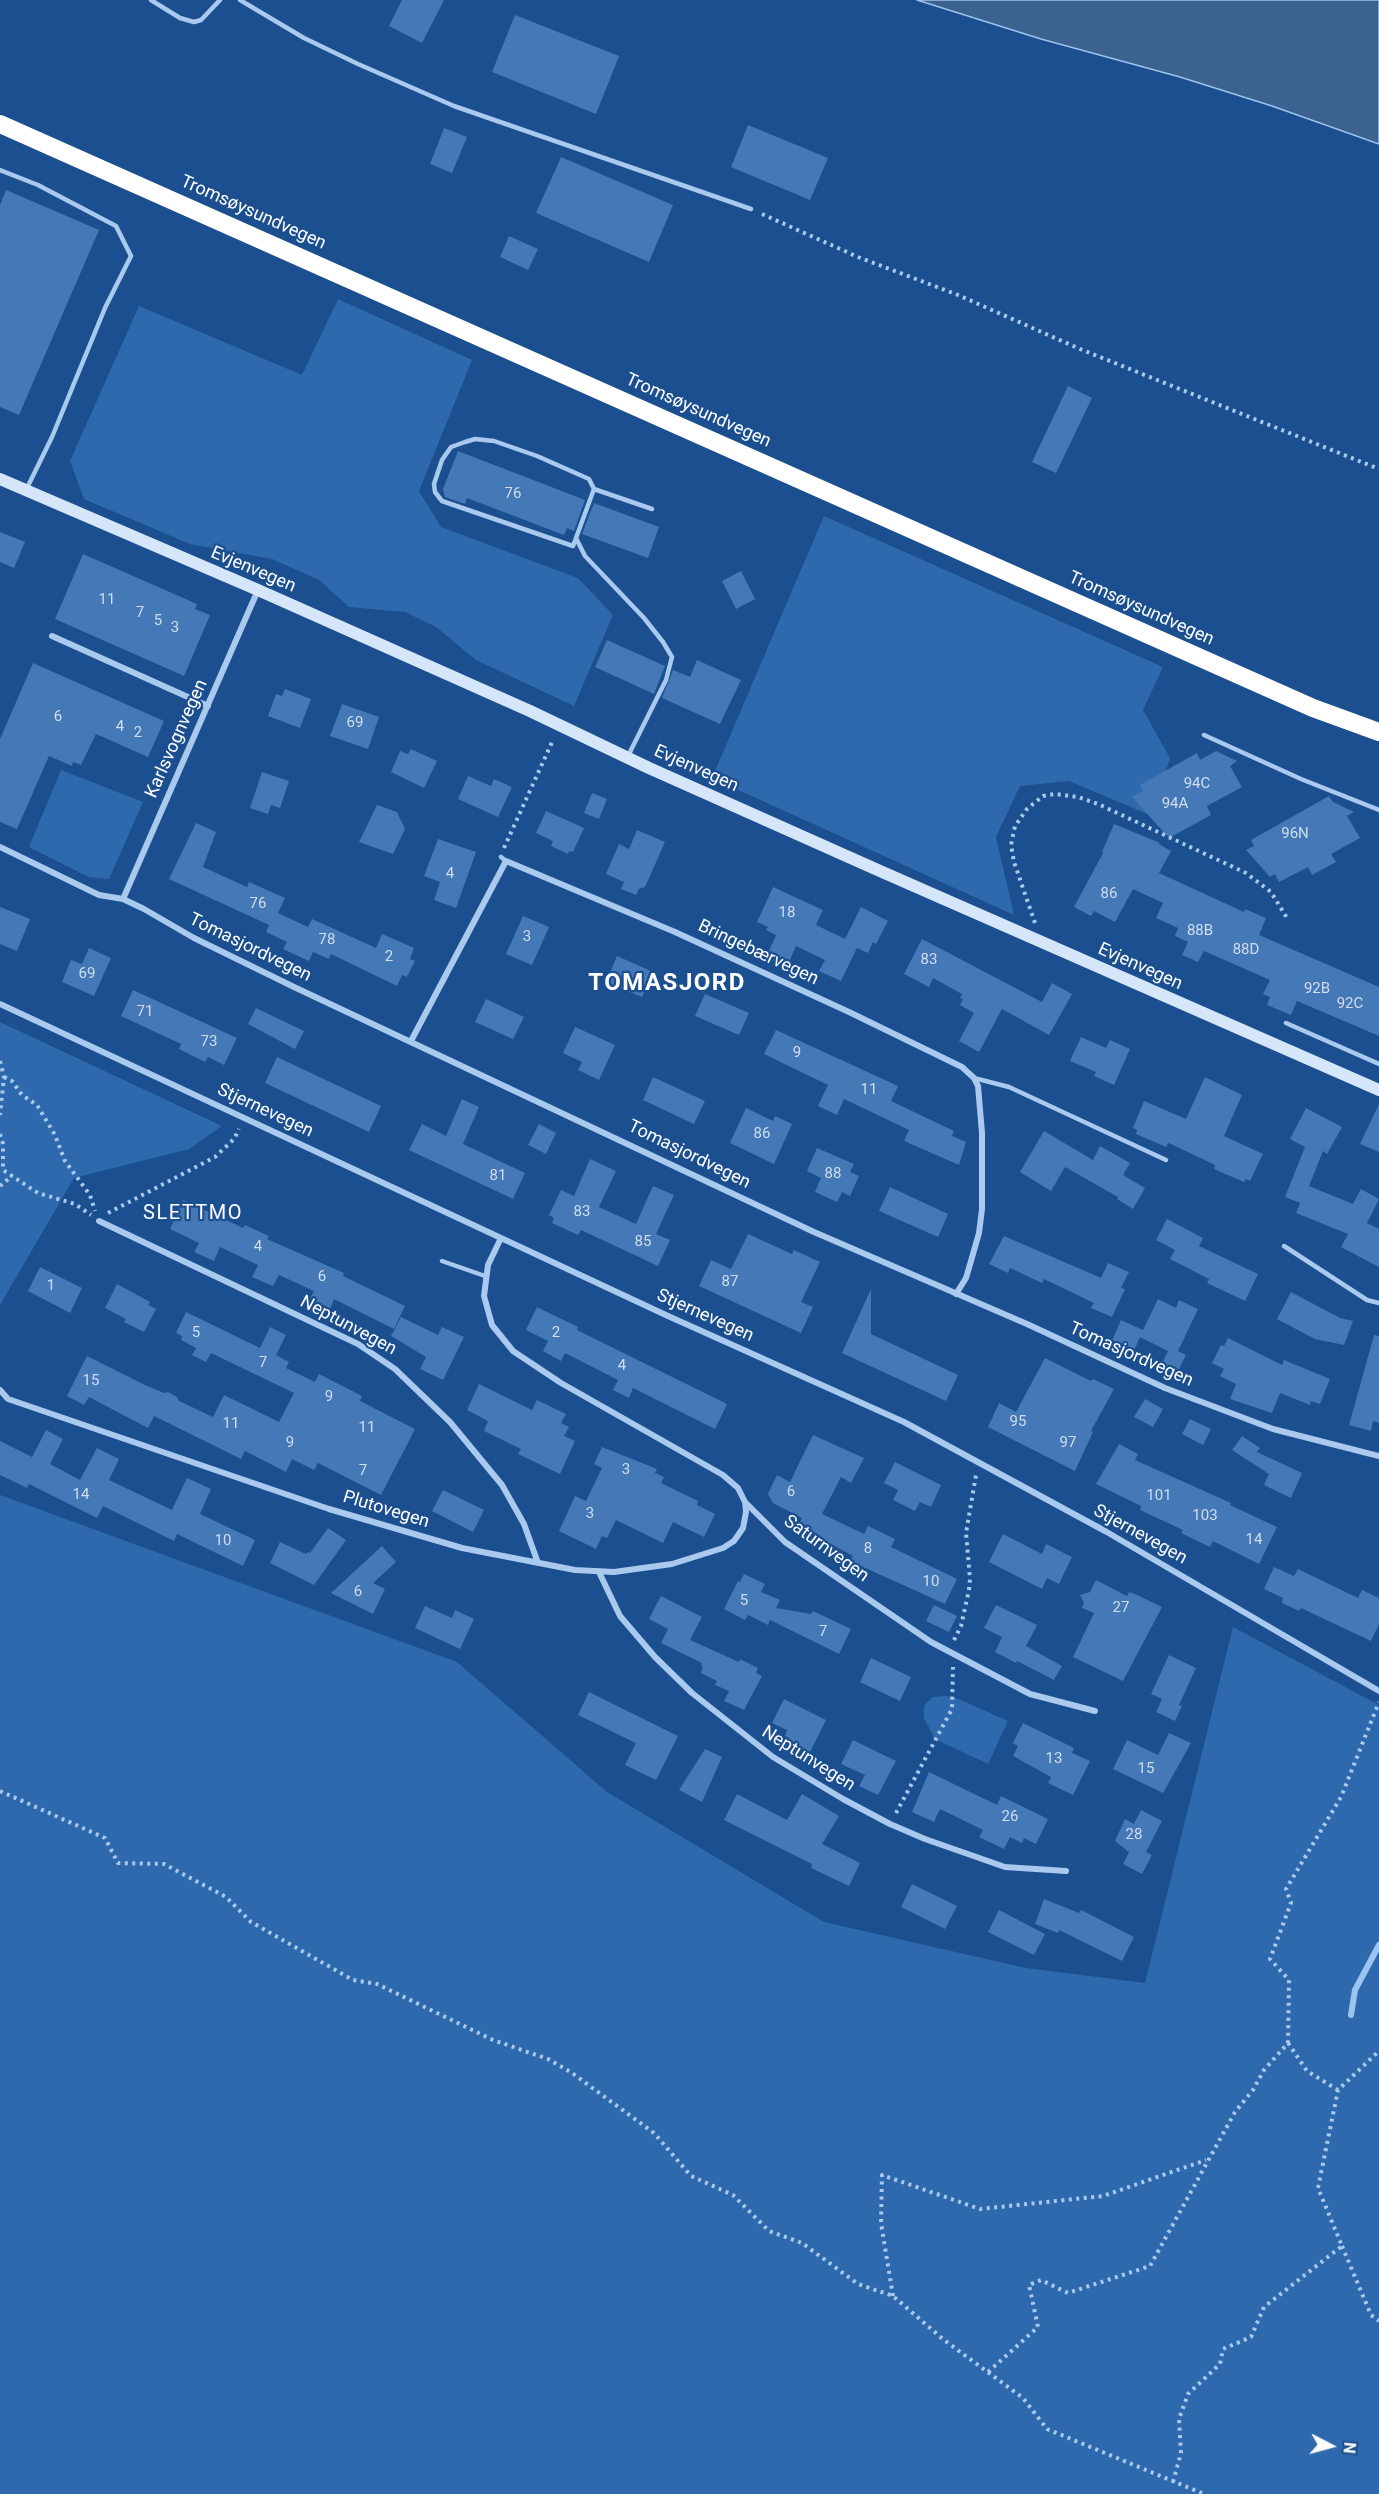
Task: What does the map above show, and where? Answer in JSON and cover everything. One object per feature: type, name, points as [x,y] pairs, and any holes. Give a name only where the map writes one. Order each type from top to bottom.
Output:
[{"type":"highway","name":"Tromsøysundvegen","points":[[0,124],[1323,713],[1379,732]]},
{"type":"street","name":"Evjenvegen","points":[[0,479],[258,590],[1042,944],[1379,1090]]},
{"type":"street","name":"Karlsvognvegen","points":[[123,899],[258,590]]},
{"type":"street","points":[[52,636],[208,706]]},
{"type":"street","name":"Tomasjordvegen","points":[[0,848],[99,895],[123,899],[215,949],[806,1228],[1165,1388],[1227,1413],[1308,1439],[1379,1456]]},
{"type":"street","points":[[411,1041],[503,859]]},
{"type":"street","name":"Bringebærvegen","points":[[503,859],[736,959],[930,1051],[962,1067],[974,1078]]},
{"type":"street","name":"Stjernevegen","points":[[0,1004],[501,1238],[904,1422],[1106,1531],[1379,1691]]},
{"type":"street","points":[[956,1294],[966,1278],[971,1262],[979,1233],[982,1209],[980,1094],[974,1078]]},
{"type":"street","name":"Neptunvegen","points":[[99,1221],[358,1344],[395,1369],[450,1422],[502,1485],[524,1524],[538,1563]]},
{"type":"street","name":"Saturnvegen","points":[[501,1238],[485,1276],[484,1296],[489,1318],[501,1339],[513,1351],[561,1383],[723,1475],[738,1488],[745,1502],[785,1542],[905,1625],[956,1656],[1030,1694],[1095,1711]]},
{"type":"street","name":"Plutovegen","points":[[0,1390],[8,1399],[329,1509],[462,1548],[538,1563],[599,1572],[672,1564],[723,1548],[734,1540],[743,1528],[745,1502]]},
{"type":"street","name":"Neptunvegen","points":[[599,1572],[614,1606],[655,1657],[693,1693],[773,1757],[890,1824],[993,1864],[1019,1869],[1066,1871]]},
{"type":"lane","points":[[151,0],[180,18],[194,22],[201,20],[220,0]]},
{"type":"lane","points":[[240,0],[340,56],[454,106],[751,209]]},
{"type":"lane","points":[[0,170],[38,185],[116,226],[131,256],[105,308],[52,437],[26,490]]},
{"type":"lane","points":[[594,489],[573,546],[442,501],[435,492],[434,484],[437,469],[451,447],[475,439],[494,441],[537,456],[589,479],[594,489],[652,509]]},
{"type":"lane","points":[[576,538],[585,556],[644,618],[672,657],[666,680],[627,758]]},
{"type":"lane","points":[[1204,735],[1300,779],[1379,810]]},
{"type":"lane","points":[[1286,1023],[1379,1064]]},
{"type":"lane","points":[[974,1078],[1009,1087],[1166,1160]]},
{"type":"lane","points":[[1284,1246],[1367,1300],[1379,1303]]},
{"type":"lane","points":[[442,1261],[485,1276]]},
{"type":"path","points":[[751,209],[858,256],[958,295],[1080,349],[1379,470]]},
{"type":"path","points":[[503,859],[560,726]]},
{"type":"path","points":[[1042,944],[1014,862],[1011,845],[1020,817],[1032,803],[1048,794],[1078,797],[1098,804],[1246,873],[1271,892],[1287,918]]},
{"type":"path","points":[[0,1061],[4,1077],[0,1115]]},
{"type":"path","points":[[4,1077],[12,1081],[22,1095],[37,1105],[55,1135],[65,1161],[90,1195],[99,1221]]},
{"type":"path","points":[[99,1221],[125,1204],[215,1157],[234,1139],[244,1118]]},
{"type":"path","points":[[0,1134],[3,1144],[3,1170],[38,1193],[75,1204],[99,1221]]},
{"type":"path","points":[[0,1186],[12,1176]]},
{"type":"path","points":[[955,1638],[961,1626],[969,1590],[966,1533],[979,1462]]},
{"type":"path","points":[[890,1824],[952,1709],[953,1662],[956,1656]]},
{"type":"path","points":[[1338,2090],[1307,2071],[1288,2043],[1289,1980],[1270,1959],[1291,1903],[1286,1889],[1341,1797],[1379,1702]]},
{"type":"path","points":[[0,1791],[105,1838],[118,1863],[164,1864],[215,1891],[226,1897],[251,1922],[353,1980],[377,1984],[493,2040],[548,2059],[572,2073],[654,2133],[691,2176],[733,2195],[769,2231],[802,2243],[858,2284],[893,2296],[944,2340],[1023,2398],[1047,2429],[1204,2494]]},
{"type":"path","points":[[988,2372],[1038,2326],[1029,2285],[1041,2280],[1068,2293],[1150,2266],[1235,2112],[1254,2090],[1264,2070],[1288,2043]]},
{"type":"path","points":[[1379,2051],[1338,2090],[1318,2188],[1371,2315],[1379,2321]]},
{"type":"path","points":[[893,2296],[881,2223],[882,2175],[980,2209],[1103,2196],[1207,2160]]},
{"type":"path","points":[[1173,2482],[1181,2453],[1179,2419],[1188,2394],[1220,2364],[1223,2349],[1251,2337],[1264,2307],[1342,2246]]},
{"type":"shaded area","points":[[917,0],[1379,0],[1379,144],[1272,106],[1180,77],[1041,39]]},
{"type":"shaded area","points":[[338,299],[472,360],[419,491],[441,527],[578,578],[613,615],[574,706],[476,660],[436,627],[405,612],[349,607],[319,580],[272,559],[190,544],[84,499],[70,461],[139,306],[302,375]]},
{"type":"shaded area","points":[[824,516],[1163,667],[1143,710],[1170,758],[1152,816],[1069,781],[1020,786],[996,837],[1014,915],[712,778]]},
{"type":"shaded area","points":[[61,770],[143,802],[109,879],[89,877],[29,847]]},
{"type":"shaded area","points":[[0,1022],[222,1126],[189,1149],[74,1178],[0,1305]]},
{"type":"shaded area","points":[[0,1495],[457,1662],[607,1792],[824,1922],[1026,1968],[1145,1983],[1233,1627],[1379,1705],[1379,2494],[0,2494]]},
{"type":"shaded area","points":[[932,1697],[954,1697],[1008,1721],[988,1764],[935,1739],[924,1718],[924,1706]]},
{"type":"building","points":[[402,0],[444,0],[422,43],[389,26]]},
{"type":"building","points":[[515,15],[619,56],[596,114],[492,72]]},
{"type":"building","points":[[748,125],[828,158],[810,200],[731,167]]},
{"type":"building","points":[[444,128],[467,137],[452,173],[430,164]]},
{"type":"building","points":[[561,157],[673,205],[649,262],[536,213]]},
{"type":"building","points":[[6,190],[99,230],[19,415],[0,407],[0,205]]},
{"type":"building","points":[[509,236],[538,249],[528,270],[500,257]]},
{"type":"building","points":[[1068,386],[1092,398],[1056,473],[1032,462]]},
{"type":"building","points":[[458,451],[585,500],[574,531],[567,528],[564,535],[467,498],[465,504],[445,497],[443,489]]},
{"type":"building","points":[[594,503],[659,527],[648,558],[582,534]]},
{"type":"building","points":[[0,532],[25,542],[14,568],[0,562]]},
{"type":"building","points":[[83,554],[197,604],[195,609],[210,615],[184,676],[55,619]]},
{"type":"building","points":[[741,571],[755,599],[736,609],[722,581]]},
{"type":"building","points":[[607,640],[665,666],[654,694],[595,667]]},
{"type":"building","points":[[697,660],[741,680],[720,724],[662,698],[673,670],[690,677]]},
{"type":"building","points":[[33,663],[164,721],[148,757],[96,734],[81,765],[73,762],[72,766],[49,756],[17,829],[0,822],[0,739]]},
{"type":"building","points":[[285,689],[311,699],[300,728],[268,716],[276,694],[282,696]]},
{"type":"building","points":[[342,704],[379,717],[368,749],[330,736]]},
{"type":"building","points":[[411,749],[437,761],[424,788],[391,772],[400,751],[408,754]]},
{"type":"building","points":[[1216,751],[1237,761],[1230,766],[1242,787],[1207,806],[1211,815],[1169,838],[1132,797],[1143,791],[1140,785],[1197,753],[1200,760]]},
{"type":"building","points":[[262,772],[289,781],[280,808],[271,805],[268,814],[250,808]]},
{"type":"building","points":[[468,776],[491,786],[494,779],[512,787],[498,817],[458,799]]},
{"type":"building","points":[[592,793],[607,799],[599,819],[584,813]]},
{"type":"building","points":[[1329,796],[1333,802],[1354,812],[1347,816],[1360,838],[1331,854],[1336,862],[1312,875],[1308,867],[1279,882],[1275,874],[1270,877],[1246,850],[1254,846],[1251,840]]},
{"type":"building","points":[[377,805],[397,812],[405,829],[393,854],[359,842]]},
{"type":"building","points":[[546,811],[584,828],[573,852],[569,851],[568,854],[551,846],[553,841],[536,833]]},
{"type":"building","points":[[196,823],[216,832],[203,867],[247,887],[249,882],[285,898],[278,913],[308,927],[312,919],[376,948],[382,934],[414,948],[410,959],[415,961],[407,977],[402,975],[397,986],[331,954],[329,959],[313,952],[309,961],[283,949],[287,942],[266,932],[269,925],[169,879]]},
{"type":"building","points":[[1114,824],[1160,843],[1171,851],[1159,873],[1244,912],[1245,909],[1266,918],[1259,935],[1379,987],[1379,1036],[1297,1001],[1291,1015],[1267,1005],[1270,997],[1263,994],[1270,980],[1204,951],[1198,962],[1182,955],[1188,942],[1175,936],[1178,928],[1156,918],[1163,903],[1133,889],[1115,922],[1094,911],[1091,916],[1074,907],[1103,853]]},
{"type":"building","points":[[637,830],[665,842],[645,887],[639,889],[636,895],[621,889],[624,882],[606,874],[619,844],[629,849]]},
{"type":"building","points":[[438,839],[476,852],[456,908],[434,900],[440,882],[424,876]]},
{"type":"building","points":[[773,887],[823,910],[816,925],[845,939],[861,907],[888,921],[876,944],[873,942],[868,953],[857,948],[841,981],[819,971],[825,960],[796,946],[787,967],[766,958],[776,935],[766,930],[768,927],[757,922]]},
{"type":"building","points":[[0,907],[30,919],[17,951],[0,944]]},
{"type":"building","points":[[523,916],[549,927],[532,965],[506,954]]},
{"type":"building","points":[[922,939],[1042,1002],[1052,983],[1072,994],[1049,1035],[1002,1009],[979,1052],[959,1041],[974,1013],[960,1005],[963,999],[960,998],[962,994],[933,978],[929,987],[904,974]]},
{"type":"building","points":[[89,948],[111,958],[94,996],[62,982],[71,960],[82,964]]},
{"type":"building","points":[[617,956],[653,972],[642,997],[606,982]]},
{"type":"building","points":[[133,990],[237,1038],[224,1065],[208,1057],[205,1062],[179,1049],[181,1044],[121,1016]]},
{"type":"building","points":[[705,994],[749,1013],[739,1035],[695,1016]]},
{"type":"building","points":[[486,999],[524,1017],[513,1039],[475,1022]]},
{"type":"building","points":[[256,1008],[304,1031],[295,1049],[248,1024]]},
{"type":"building","points":[[575,1027],[615,1045],[599,1080],[578,1070],[582,1062],[563,1053]]},
{"type":"building","points":[[776,1030],[898,1086],[891,1101],[954,1131],[952,1136],[966,1142],[959,1165],[904,1141],[909,1130],[844,1099],[837,1115],[818,1106],[828,1085],[764,1054]]},
{"type":"building","points":[[1081,1037],[1106,1048],[1110,1040],[1130,1049],[1114,1085],[1094,1076],[1096,1072],[1070,1061]]},
{"type":"building","points":[[277,1057],[381,1106],[369,1132],[265,1083]]},
{"type":"building","points":[[653,1077],[705,1101],[694,1124],[643,1100]]},
{"type":"building","points":[[1205,1077],[1242,1095],[1224,1136],[1263,1154],[1250,1181],[1246,1179],[1244,1182],[1214,1169],[1215,1165],[1173,1145],[1168,1143],[1166,1147],[1136,1134],[1137,1130],[1133,1128],[1144,1101],[1186,1119]]},
{"type":"building","points":[[462,1099],[479,1107],[463,1144],[525,1173],[513,1199],[409,1150],[422,1124],[446,1136]]},
{"type":"building","points":[[1379,1104],[1379,1152],[1360,1144]]},
{"type":"building","points":[[746,1108],[773,1121],[775,1116],[792,1124],[774,1164],[730,1143]]},
{"type":"building","points":[[1306,1108],[1342,1127],[1327,1154],[1323,1151],[1309,1186],[1353,1204],[1361,1189],[1379,1199],[1367,1223],[1379,1229],[1379,1267],[1341,1247],[1348,1234],[1296,1213],[1300,1203],[1285,1197],[1305,1147],[1290,1139]]},
{"type":"building","points":[[539,1124],[556,1133],[546,1154],[528,1145]]},
{"type":"building","points":[[1044,1131],[1093,1160],[1100,1146],[1130,1163],[1123,1175],[1145,1188],[1133,1209],[1117,1199],[1118,1197],[1065,1167],[1051,1191],[1020,1172]]},
{"type":"building","points":[[817,1148],[854,1164],[850,1172],[859,1176],[850,1196],[842,1192],[837,1202],[815,1192],[821,1178],[807,1171]]},
{"type":"building","points":[[590,1159],[616,1171],[599,1207],[636,1224],[653,1186],[674,1195],[656,1234],[670,1240],[658,1266],[581,1230],[578,1235],[552,1223],[554,1218],[549,1215],[561,1190],[574,1196]]},
{"type":"building","points":[[890,1187],[948,1214],[938,1237],[879,1211]]},
{"type":"building","points":[[183,1200],[243,1228],[245,1225],[269,1236],[267,1239],[344,1273],[343,1276],[405,1306],[394,1329],[334,1299],[329,1312],[308,1302],[314,1291],[279,1275],[273,1286],[252,1277],[258,1265],[220,1247],[214,1261],[194,1252],[199,1243],[170,1229]]},
{"type":"building","points":[[1167,1219],[1203,1238],[1199,1246],[1258,1274],[1245,1301],[1207,1283],[1209,1279],[1170,1259],[1175,1250],[1156,1240]]},
{"type":"building","points":[[748,1234],[792,1254],[794,1250],[820,1262],[801,1302],[813,1307],[801,1333],[699,1286],[711,1260],[731,1269]]},
{"type":"building","points":[[1004,1236],[1101,1278],[1108,1263],[1129,1272],[1121,1288],[1125,1289],[1112,1317],[1091,1308],[1094,1303],[1044,1279],[1042,1283],[1010,1268],[1008,1273],[989,1264]]},
{"type":"building","points":[[40,1267],[82,1288],[70,1313],[28,1291]]},
{"type":"building","points":[[117,1284],[150,1302],[148,1305],[156,1309],[144,1332],[124,1322],[126,1319],[105,1308]]},
{"type":"building","points":[[871,1289],[871,1334],[958,1375],[946,1401],[842,1353]]},
{"type":"building","points":[[1291,1292],[1340,1318],[1353,1321],[1344,1345],[1315,1339],[1277,1319]]},
{"type":"building","points":[[1158,1299],[1176,1308],[1179,1300],[1198,1309],[1178,1351],[1186,1355],[1177,1373],[1161,1366],[1168,1351],[1140,1337],[1133,1353],[1111,1343],[1121,1320],[1143,1330]]},
{"type":"building","points":[[537,1307],[578,1327],[577,1330],[727,1404],[715,1429],[633,1388],[629,1398],[613,1390],[618,1380],[565,1353],[561,1361],[543,1351],[548,1341],[526,1330]]},
{"type":"building","points":[[186,1312],[260,1348],[270,1327],[286,1335],[276,1355],[289,1362],[286,1368],[315,1382],[319,1374],[362,1396],[360,1401],[415,1429],[381,1495],[318,1463],[314,1470],[292,1459],[286,1472],[245,1451],[241,1459],[154,1416],[148,1428],[89,1397],[84,1405],[67,1396],[87,1356],[145,1385],[164,1393],[168,1392],[177,1397],[179,1401],[213,1417],[224,1395],[279,1422],[294,1393],[211,1353],[206,1362],[192,1355],[196,1348],[181,1340],[182,1336],[176,1333]]},
{"type":"building","points":[[401,1317],[438,1335],[442,1327],[464,1337],[443,1380],[420,1369],[426,1357],[391,1336]]},
{"type":"building","points":[[1374,1335],[1379,1336],[1379,1423],[1373,1421],[1371,1431],[1349,1425]]},
{"type":"building","points":[[1228,1338],[1282,1365],[1284,1360],[1330,1379],[1320,1404],[1311,1401],[1310,1405],[1280,1393],[1272,1413],[1230,1399],[1236,1384],[1220,1376],[1224,1369],[1212,1363],[1221,1345],[1224,1346]]},
{"type":"building","points":[[1045,1358],[1091,1381],[1093,1379],[1114,1389],[1091,1431],[1093,1432],[1075,1471],[988,1427],[999,1403],[1016,1412]]},
{"type":"building","points":[[479,1384],[532,1410],[537,1400],[566,1414],[561,1423],[569,1427],[564,1436],[575,1441],[560,1474],[518,1454],[521,1449],[484,1431],[488,1421],[467,1410]]},
{"type":"building","points":[[1145,1399],[1163,1409],[1153,1427],[1134,1417]]},
{"type":"building","points":[[1190,1419],[1211,1429],[1203,1445],[1182,1434]]},
{"type":"building","points":[[46,1430],[63,1439],[50,1464],[80,1480],[97,1448],[119,1459],[109,1480],[172,1510],[187,1478],[211,1489],[200,1514],[255,1540],[243,1566],[177,1534],[174,1541],[103,1506],[97,1518],[29,1484],[27,1488],[0,1475],[0,1441],[32,1457]]},
{"type":"building","points":[[813,1435],[864,1458],[851,1483],[841,1477],[822,1514],[864,1534],[868,1526],[895,1539],[891,1547],[957,1579],[945,1604],[850,1561],[853,1556],[798,1526],[802,1518],[773,1503],[768,1494],[777,1475],[790,1482]]},
{"type":"building","points":[[1242,1436],[1260,1448],[1257,1452],[1302,1473],[1291,1498],[1264,1485],[1269,1474],[1232,1450]]},
{"type":"building","points":[[1119,1444],[1138,1454],[1135,1460],[1231,1503],[1230,1505],[1277,1527],[1259,1564],[1213,1541],[1210,1547],[1181,1533],[1183,1530],[1140,1510],[1141,1506],[1096,1484]]},
{"type":"building","points":[[602,1447],[657,1469],[655,1473],[664,1477],[661,1483],[698,1501],[697,1505],[715,1514],[704,1537],[673,1522],[663,1543],[616,1520],[607,1538],[602,1536],[596,1549],[559,1531],[575,1496],[586,1501],[602,1468],[594,1464]]},
{"type":"building","points":[[895,1462],[941,1485],[931,1507],[920,1502],[915,1511],[893,1500],[898,1490],[884,1483]]},
{"type":"building","points":[[443,1490],[484,1510],[473,1532],[432,1511]]},
{"type":"building","points":[[328,1528],[346,1540],[314,1585],[270,1563],[280,1542],[306,1554],[310,1553]]},
{"type":"building","points":[[1003,1534],[1042,1554],[1046,1544],[1072,1557],[1059,1584],[1047,1578],[1042,1589],[989,1562]]},
{"type":"building","points":[[382,1546],[396,1562],[373,1583],[385,1589],[373,1614],[331,1593]]},
{"type":"building","points":[[1274,1567],[1294,1576],[1298,1569],[1358,1598],[1362,1590],[1379,1598],[1379,1624],[1371,1641],[1301,1608],[1299,1611],[1282,1603],[1283,1598],[1264,1589]]},
{"type":"building","points":[[744,1574],[765,1584],[761,1592],[780,1600],[776,1608],[811,1614],[813,1611],[851,1629],[839,1654],[770,1620],[768,1625],[748,1615],[745,1620],[724,1609]]},
{"type":"building","points":[[1096,1580],[1127,1596],[1129,1592],[1162,1607],[1123,1681],[1073,1657],[1094,1613],[1082,1608],[1084,1603],[1080,1595],[1090,1592]]},
{"type":"building","points":[[661,1596],[702,1617],[690,1640],[758,1668],[756,1673],[762,1676],[744,1710],[724,1701],[729,1691],[715,1685],[717,1681],[701,1673],[702,1663],[661,1643],[668,1629],[649,1619]]},
{"type":"building","points":[[934,1605],[957,1616],[949,1632],[926,1621]]},
{"type":"building","points":[[996,1605],[1037,1625],[1026,1646],[1062,1666],[1054,1680],[995,1652],[1002,1637],[984,1628]]},
{"type":"building","points":[[425,1606],[452,1618],[455,1610],[474,1619],[460,1649],[415,1628]]},
{"type":"building","points":[[1169,1655],[1196,1668],[1179,1705],[1182,1706],[1175,1721],[1156,1712],[1162,1699],[1151,1694]]},
{"type":"building","points":[[871,1658],[911,1677],[900,1701],[860,1682]]},
{"type":"building","points":[[589,1692],[678,1736],[656,1780],[625,1765],[636,1743],[578,1715]]},
{"type":"building","points":[[784,1699],[826,1720],[807,1758],[784,1746],[789,1738],[785,1736],[787,1730],[772,1723]]},
{"type":"building","points":[[1023,1723],[1074,1748],[1072,1753],[1090,1761],[1073,1795],[1048,1783],[1051,1777],[1013,1756],[1018,1746],[1013,1743]]},
{"type":"building","points":[[1169,1733],[1191,1743],[1163,1793],[1113,1769],[1127,1740],[1158,1755]]},
{"type":"building","points":[[853,1740],[896,1761],[878,1795],[859,1786],[865,1775],[841,1764]]},
{"type":"building","points":[[705,1749],[722,1757],[702,1802],[679,1790]]},
{"type":"building","points":[[929,1772],[997,1805],[1001,1796],[1048,1819],[1036,1844],[1024,1838],[1022,1843],[1010,1837],[1004,1849],[979,1837],[983,1830],[940,1809],[934,1822],[912,1812]]},
{"type":"building","points":[[737,1794],[787,1820],[802,1794],[839,1816],[822,1844],[860,1863],[849,1886],[811,1868],[812,1864],[724,1820]]},
{"type":"building","points":[[1141,1810],[1162,1821],[1146,1852],[1152,1855],[1142,1874],[1123,1864],[1129,1852],[1115,1841],[1125,1819],[1134,1824]]},
{"type":"building","points":[[912,1884],[957,1906],[945,1929],[901,1907]]},
{"type":"building","points":[[1044,1899],[1079,1913],[1081,1910],[1134,1937],[1122,1961],[1059,1930],[1058,1933],[1035,1924]]},
{"type":"building","points":[[999,1910],[1045,1934],[1034,1955],[988,1932]]},
{"type":"waterway","points":[[1351,2015],[1355,1990],[1379,1945]]},
{"type":"district","name":"TOMASJORD","points":[[667,984]]},
{"type":"district","name":"SLETTMO","points":[[193,1214]]}]
